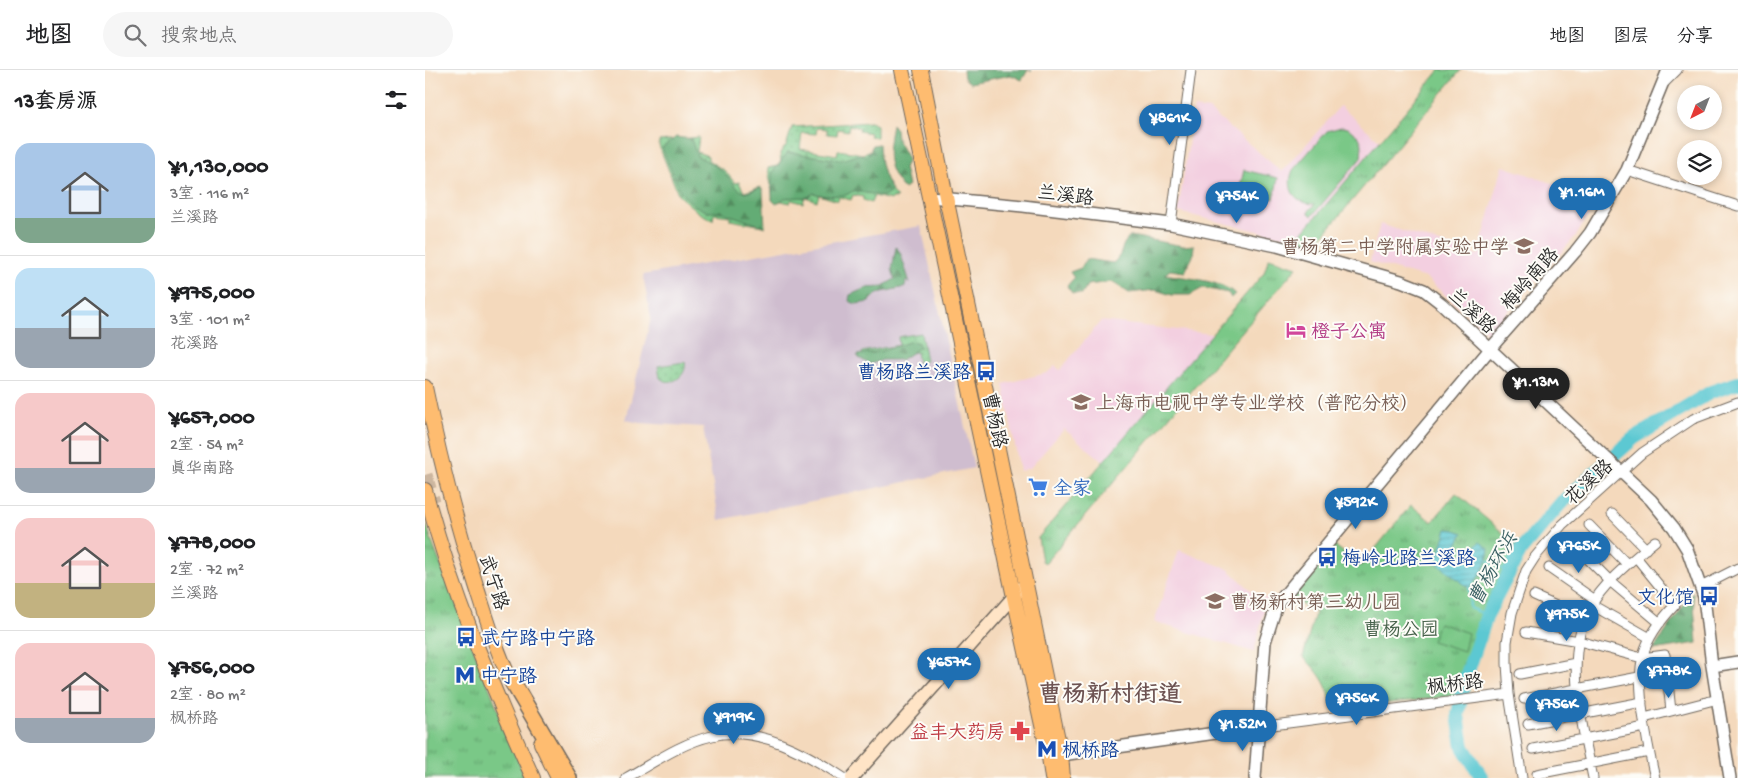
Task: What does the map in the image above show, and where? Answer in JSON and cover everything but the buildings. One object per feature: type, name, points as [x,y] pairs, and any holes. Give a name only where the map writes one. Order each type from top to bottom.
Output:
[{"type":"highway","points":[[509,676],[569,778]]},
{"type":"main road","name":"曹杨路","points":[[902,70],[1013,597],[1055,755],[1063,778]]},
{"type":"main road","name":"曹杨路","points":[[921,70],[1026,583],[1055,755],[1053,778]]},
{"type":"main road","name":"武宁路","points":[[425,386],[439,456],[454,514],[492,635],[509,676],[558,778]]},
{"type":"main road","points":[[426,495],[448,570],[470,634],[533,778]]},
{"type":"main road","points":[[852,778],[1026,583]]},
{"type":"street","points":[[1171,224],[1191,70]]},
{"type":"street","points":[[1664,83],[1668,70]]},
{"type":"street","name":"梅岭南路","points":[[1255,778],[1257,727],[1265,642],[1277,604],[1489,349],[1575,252],[1590,232],[1627,170],[1664,83],[1677,70]]},
{"type":"street","points":[[1627,170],[1738,206]]},
{"type":"street","name":"兰溪路","points":[[930,196],[1171,224],[1277,246],[1401,281],[1424,290],[1442,304],[1618,468],[1651,500],[1674,528],[1687,549],[1705,597],[1712,666],[1730,778]]},
{"type":"street","name":"花溪路","points":[[1523,778],[1509,694],[1507,664],[1512,613],[1527,571],[1535,557],[1618,468],[1693,419],[1738,402]]},
{"type":"street","points":[[1612,514],[1645,549]]},
{"type":"street","points":[[1589,525],[1627,564]]},
{"type":"street","points":[[1570,541],[1610,581],[1660,623]]},
{"type":"street","points":[[1593,778],[1578,689],[1576,663],[1579,641],[1585,619],[1593,602],[1627,564],[1655,542]]},
{"type":"street","points":[[1636,557],[1675,605],[1650,638],[1642,658],[1639,677],[1654,778]]},
{"type":"street","points":[[1549,568],[1593,602],[1650,638]]},
{"type":"street","points":[[1701,587],[1738,568]]},
{"type":"street","points":[[1534,596],[1585,619]]},
{"type":"street","points":[[1526,632],[1579,641],[1642,658],[1665,655],[1671,711]]},
{"type":"street","points":[[1712,666],[1738,662]]},
{"type":"street","points":[[1520,674],[1576,663]]},
{"type":"street","points":[[1524,700],[1639,677]]},
{"type":"street","name":"枫桥路","points":[[1055,755],[1509,694]]},
{"type":"street","points":[[1533,749],[1585,739],[1645,723],[1671,711],[1718,699]]},
{"type":"street","points":[[1528,724],[1642,702]]},
{"type":"street","points":[[625,778],[698,740],[731,733],[755,736],[778,744],[805,756],[844,778]]},
{"type":"street","points":[[1537,774],[1649,752]]},
{"type":"shaded area","points":[[1340,106],[1380,141],[1296,240],[1178,212],[1194,108],[1209,110],[1282,172]]},
{"type":"shaded area","name":"曹杨第二中学附属实验中学","points":[[1503,166],[1598,199],[1576,236],[1488,333],[1426,278],[1370,262],[1380,224],[1478,255]]},
{"type":"shaded area","points":[[921,226],[974,468],[719,520],[703,427],[640,423],[626,420],[651,318],[643,275]]},
{"type":"shaded area","name":"上海市电视中学专业学校（普陀分校）","points":[[1101,321],[1212,334],[1104,462],[1064,429],[1030,468],[1020,471],[1003,384],[1047,373],[1055,366],[1060,370]]},
{"type":"shaded area","name":"曹杨新村第三幼儿园","points":[[1179,550],[1228,569],[1252,591],[1269,600],[1264,610],[1254,652],[1154,622]]},
{"type":"green space","points":[[963,70],[1028,70],[1022,80],[1011,75],[970,83],[964,78]]},
{"type":"green space","points":[[1440,70],[1461,70],[1316,244],[1296,240]]},
{"type":"green space","points":[[870,122],[877,125],[877,138],[870,136],[870,133],[859,131],[860,128],[849,125],[848,131],[838,129],[837,135],[827,134],[827,129],[817,128],[816,134],[802,133],[800,149],[837,155],[838,150],[863,154],[876,150],[879,170],[896,199],[893,198],[891,200],[874,196],[871,203],[863,200],[863,197],[853,195],[851,200],[839,197],[838,201],[819,195],[817,201],[805,197],[803,203],[791,200],[790,203],[773,199],[768,168],[781,165],[780,153],[786,146],[792,127]]},
{"type":"green space","points":[[892,124],[896,129],[897,139],[908,159],[904,168],[908,186],[904,189],[893,174],[890,166],[888,151]]},
{"type":"green space","points":[[1341,127],[1348,128],[1359,137],[1362,144],[1361,158],[1312,216],[1308,212],[1315,204],[1302,201],[1293,194],[1290,183],[1293,170],[1327,131]]},
{"type":"green space","points":[[676,137],[691,139],[697,156],[719,169],[742,191],[746,193],[759,188],[763,190],[765,227],[722,212],[707,212],[694,205],[681,193],[662,148]]},
{"type":"green space","points":[[699,137],[697,152],[708,156],[708,160],[725,171],[735,183],[739,182],[744,192],[761,187],[763,226],[730,220],[730,216],[714,214],[713,220],[699,213],[679,196],[659,146],[659,141]]},
{"type":"green space","points":[[879,144],[882,168],[892,190],[884,196],[853,191],[846,195],[825,196],[813,193],[808,197],[785,198],[776,204],[772,200],[772,173],[788,152],[841,160],[858,155],[867,156],[873,145]]},
{"type":"green space","points":[[1244,170],[1278,178],[1274,199],[1239,191]]},
{"type":"green space","points":[[1131,236],[1183,246],[1194,245],[1193,256],[1185,272],[1170,270],[1165,274],[1212,283],[1229,289],[1235,294],[1231,298],[1228,293],[1203,288],[1190,295],[1172,295],[1155,290],[1129,293],[1112,282],[1087,285],[1082,294],[1072,293],[1067,286],[1074,278],[1070,272],[1081,268],[1086,259],[1113,263]]},
{"type":"green space","points":[[896,247],[900,252],[910,283],[906,281],[905,287],[878,293],[869,302],[856,304],[849,301],[850,295],[866,288],[881,287],[895,279],[892,269]]},
{"type":"green space","points":[[1269,258],[1297,267],[1045,563],[1042,561],[1038,538],[1264,273]]},
{"type":"green space","points":[[921,333],[926,361],[918,363],[916,352],[864,361],[862,352],[899,345],[898,337]]},
{"type":"green space","points":[[912,341],[918,343],[920,347],[901,360],[883,360],[870,364],[857,355],[882,351]]},
{"type":"green space","points":[[685,362],[684,371],[678,379],[669,382],[660,378],[658,366]]},
{"type":"green space","name":"曹杨公园","points":[[1456,493],[1516,544],[1477,633],[1456,696],[1333,709],[1323,680],[1303,657],[1316,610],[1289,600],[1334,545],[1361,566],[1411,505],[1432,522]]},
{"type":"green space","points":[[425,520],[433,545],[525,778],[425,778]]},
{"type":"green space","points":[[1693,592],[1697,643],[1653,650]]},
{"type":"green space","points":[[1439,623],[1468,633],[1464,651],[1432,641]]},
{"type":"water","points":[[1447,529],[1463,533],[1456,547],[1457,555],[1463,559],[1471,556],[1473,548],[1480,542],[1489,549],[1483,570],[1469,588],[1436,562]]},
{"type":"waterway","name":"曹杨环浜","points":[[1482,778],[1463,747],[1458,715],[1463,686],[1487,615],[1521,550],[1561,503],[1634,438],[1711,392],[1738,383]]},
{"type":"waterway","points":[[1488,561],[1509,573]]},
{"type":"waterway","points":[[1469,588],[1470,608],[1487,615]]},
{"type":"tunnel","points":[[425,475],[433,502]]},
{"type":"place","name":"曹杨第二中学附属实验中学","points":[[1524,246]]},
{"type":"place","name":"橙子公寓","points":[[1296,330]]},
{"type":"place","name":"曹杨路兰溪路","points":[[986,371]]},
{"type":"place","name":"上海市电视中学专业学校（普陀分校）","points":[[1081,402]]},
{"type":"place","name":"全家","points":[[1038,487]]},
{"type":"place","name":"梅岭北路兰溪路","points":[[1327,557]]},
{"type":"place","name":"文化馆","points":[[1709,596]]},
{"type":"place","name":"曹杨新村第三幼儿园","points":[[1215,601]]},
{"type":"place","name":"武宁路中宁路","points":[[466,637]]},
{"type":"place","name":"中宁路","points":[[465,675]]},
{"type":"place","name":"益丰大药房","points":[[1020,731]]},
{"type":"place","name":"枫桥路","points":[[1047,749]]},
{"type":"district","name":"曹杨新村街道","points":[[1110,693]]}]
